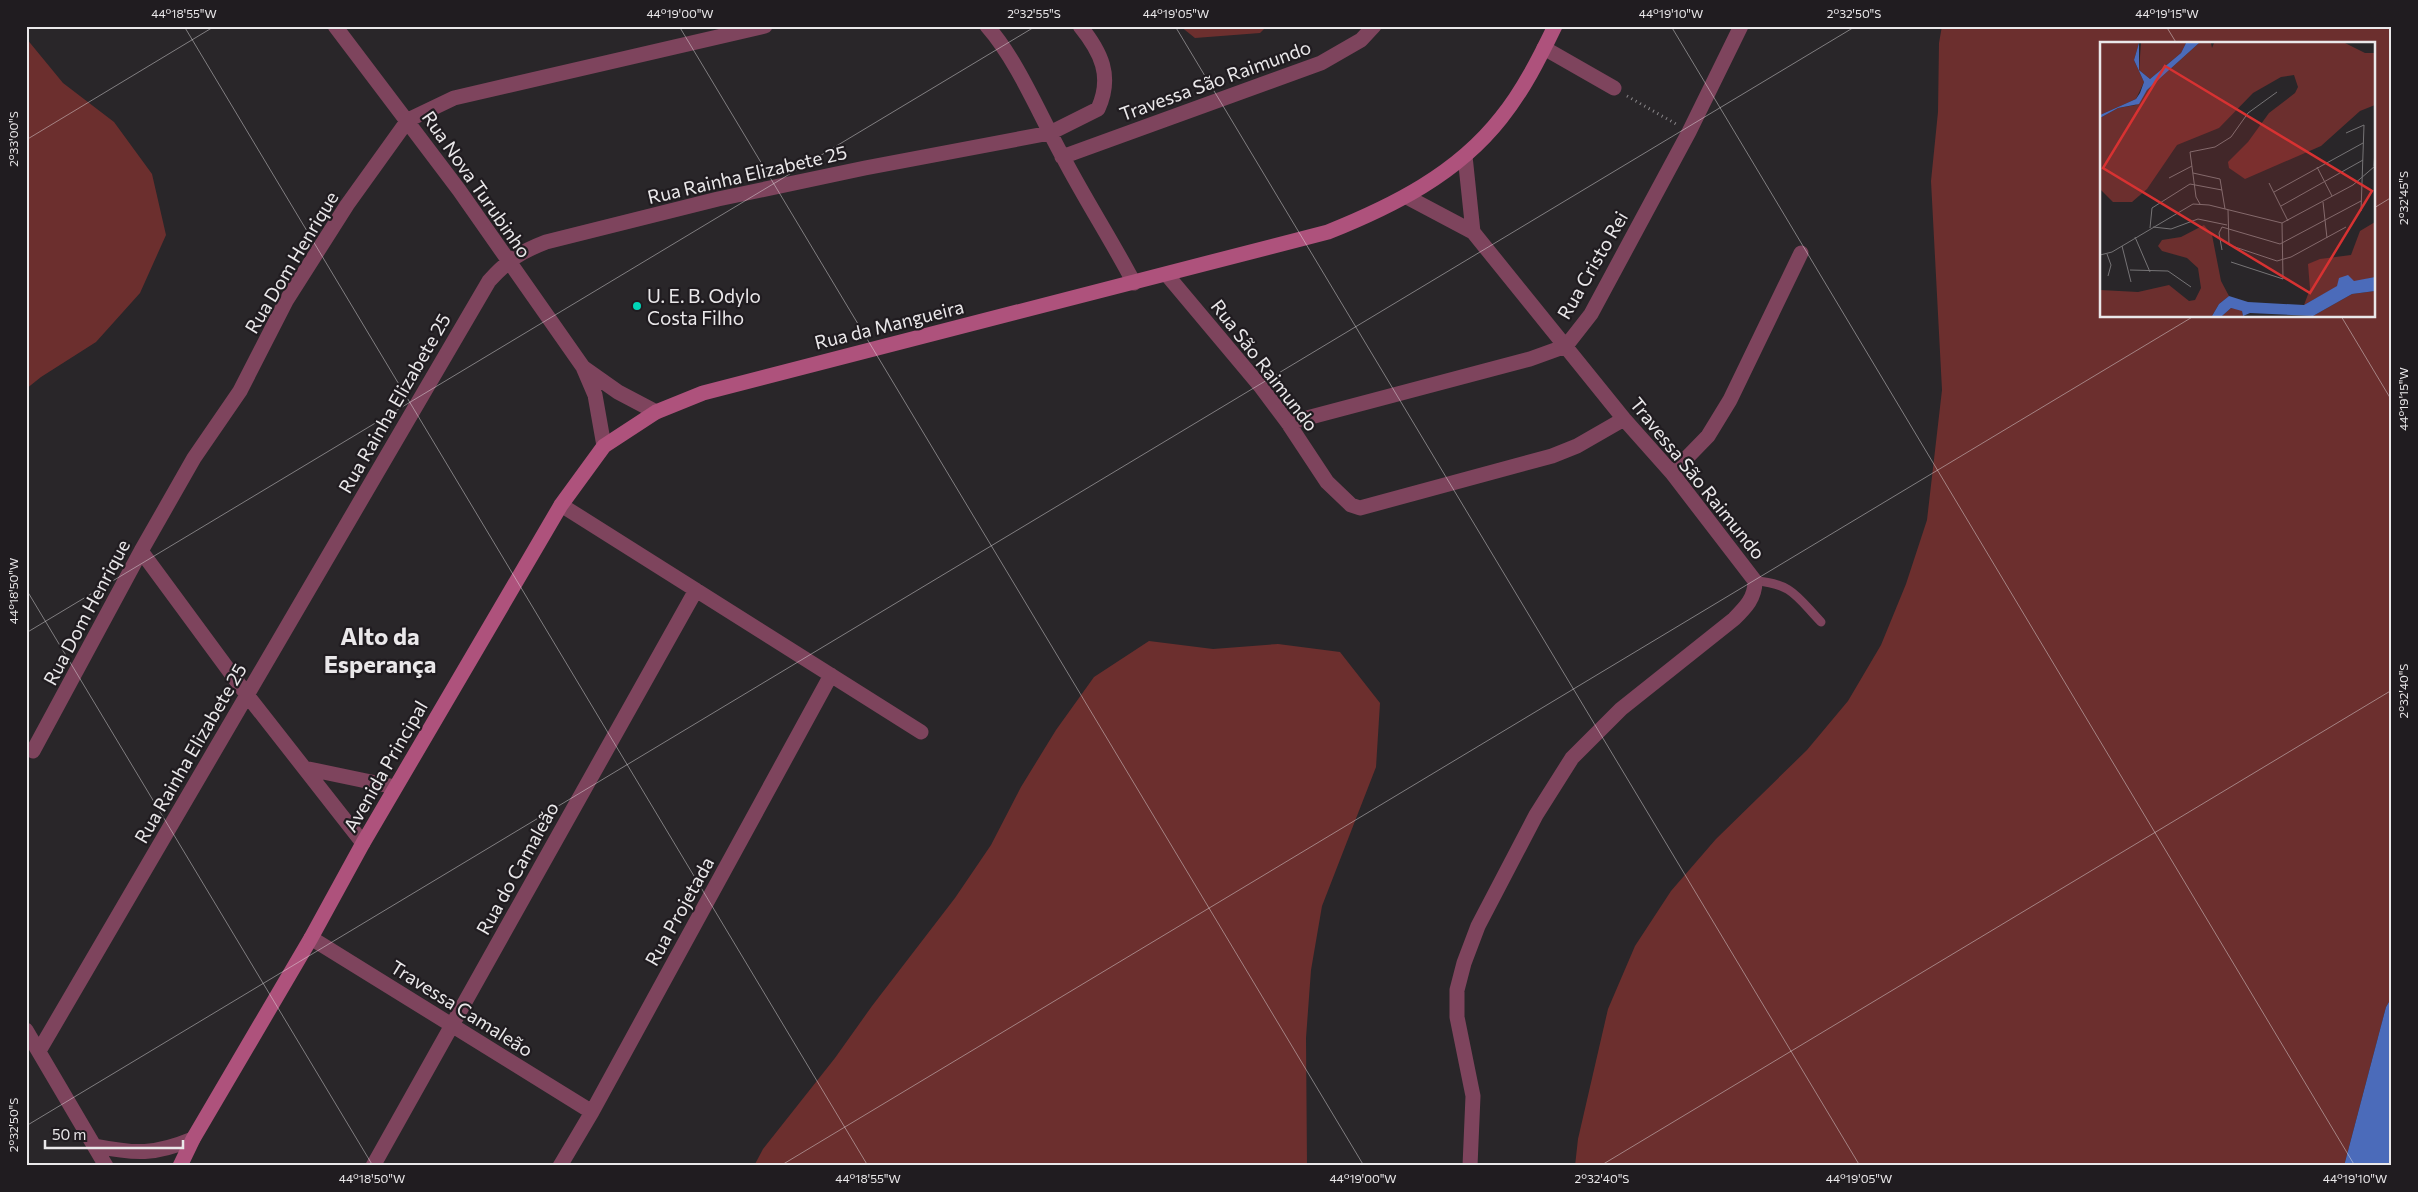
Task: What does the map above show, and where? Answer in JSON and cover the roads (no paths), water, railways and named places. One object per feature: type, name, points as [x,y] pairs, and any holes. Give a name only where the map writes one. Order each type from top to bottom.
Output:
[{"type":"street","name":"Rua Nova Turubinho","points":[[336,26],[408,120],[583,367],[595,395],[604,446]]},
{"type":"street","name":"Rua Dom Henrique","points":[[33,751],[140,551],[194,458],[240,391],[286,301],[347,205],[408,120],[454,98],[765,26]]},
{"type":"street","points":[[987,26],[994,34],[1024,83],[1062,157],[1134,282]]},
{"type":"street","name":"Travessa São Raimundo","points":[[1050,133],[1098,109],[1105,94],[1104,69],[1093,42],[1080,26]]},
{"type":"street","name":"Travessa São Raimundo","points":[[1062,157],[1321,63],[1361,40],[1374,26]]},
{"type":"street","name":"Rua da Mangueira","points":[[656,412],[702,393],[1167,275],[1328,232],[1372,215],[1407,197],[1435,179],[1465,156],[1502,118],[1555,26]]},
{"type":"street","name":"Rua Cristo Rei","points":[[1288,423],[1522,362],[1566,346],[1591,314],[1689,132],[1741,26]]},
{"type":"street","points":[[1544,48],[1614,88]]},
{"type":"street","name":"Rua Rainha Elizabete 25","points":[[39,1052],[488,280],[507,261],[546,242],[718,199],[865,168],[1050,133]]},
{"type":"street","points":[[1465,156],[1473,232]]},
{"type":"street","name":"Travessa São Raimundo","points":[[1407,197],[1473,232],[1624,419],[1672,473],[1755,580],[1755,591],[1750,603],[1734,619],[1621,709],[1572,758],[1536,815],[1478,926],[1464,963],[1457,990],[1458,1017],[1473,1096],[1470,1166]]},
{"type":"street","points":[[1672,473],[1708,436],[1730,400],[1801,253]]},
{"type":"street","name":"Rua São Raimundo","points":[[1167,275],[1288,423],[1327,482],[1351,505],[1360,508],[1552,456],[1577,446],[1624,419]]},
{"type":"street","name":"Rua Nova Turubinho","points":[[583,367],[618,392],[656,412]]},
{"type":"street","name":"Avenida Principal","points":[[180,1166],[193,1139],[311,938],[395,787],[561,505],[604,446],[656,412]]},
{"type":"street","points":[[561,505],[921,732]]},
{"type":"street","points":[[140,551],[247,695],[363,843]]},
{"type":"street","name":"Rua do Camaleão","points":[[374,1166],[696,590]]},
{"type":"street","name":"Rua Projetada","points":[[560,1166],[592,1112],[831,675]]},
{"type":"street","points":[[304,768],[395,787]]},
{"type":"street","name":"Travessa Camaleão","points":[[311,938],[592,1112]]},
{"type":"street","points":[[26,1030],[106,1166]]},
{"type":"street","points":[[95,1146],[128,1153],[151,1152],[193,1139]]},
{"type":"lane","points":[[1755,580],[1772,582],[1790,590],[1821,622]]},
{"type":"water","points":[[2392,997],[2392,1166],[2344,1166],[2386,1007]]},
{"type":"place","name":"U. E. B. Odylo Costa Filho","points":[[637,306]]},
{"type":"district","name":"Alto da Esperança","points":[[380,649]]}]
